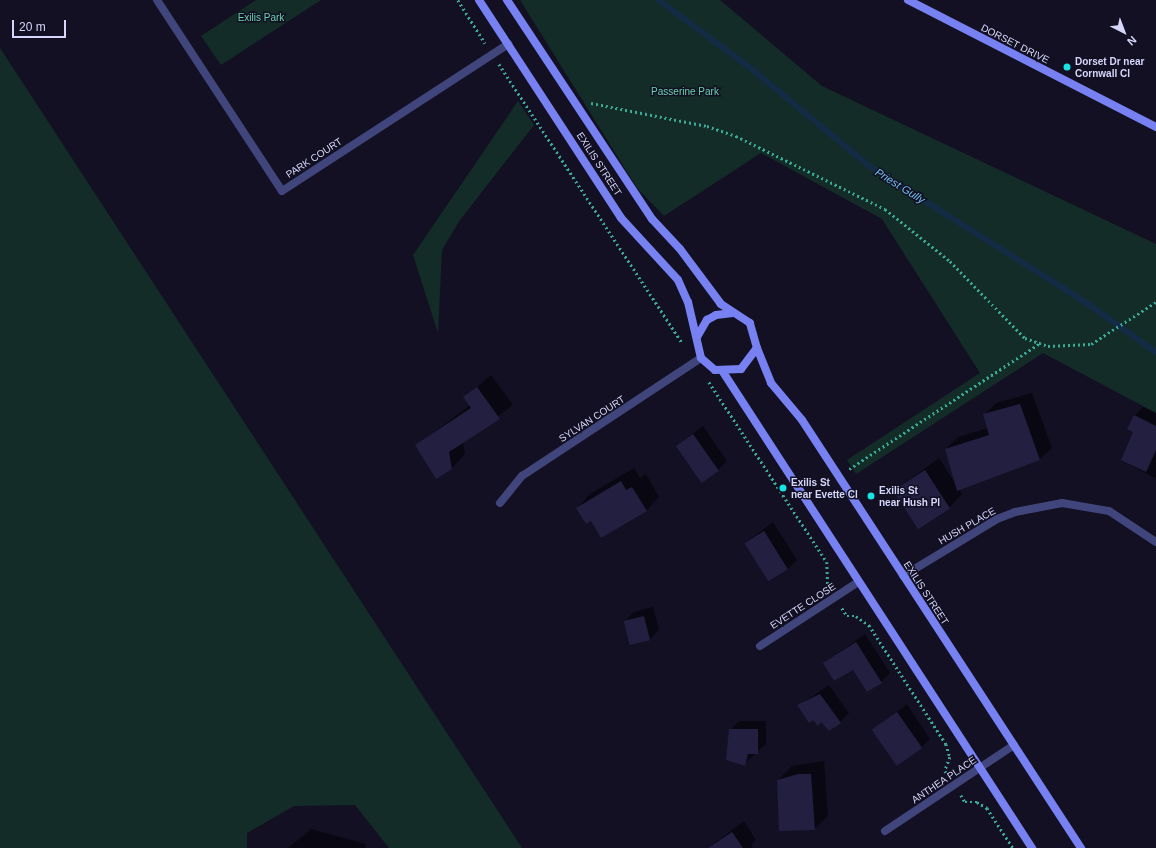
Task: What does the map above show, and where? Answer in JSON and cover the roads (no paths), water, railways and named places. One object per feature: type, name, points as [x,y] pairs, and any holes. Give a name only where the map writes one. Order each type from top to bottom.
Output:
[{"type":"street","name":"PARK COURT","points":[[157,0],[282,191],[508,44]]},
{"type":"street","name":"EXILIS STREET","points":[[479,0],[621,218],[678,280],[688,302],[701,358]]},
{"type":"street","name":"EXILIS STREET","points":[[506,0],[652,219],[680,249],[721,304],[736,314],[755,331],[757,348],[771,383],[802,420],[1081,848]]},
{"type":"street","name":"DORSET DRIVE","points":[[908,0],[1156,127]]},
{"type":"street","points":[[697,338],[700,329],[716,315],[736,314]]},
{"type":"street","points":[[723,372],[745,367],[757,348]]},
{"type":"street","points":[[701,358],[723,372],[1032,848]]},
{"type":"street","name":"SYLVAN COURT","points":[[500,503],[522,476],[701,358]]},
{"type":"street","name":"HUSH PLACE","points":[[903,576],[997,519],[1015,512],[1062,503],[1109,511],[1156,542]]},
{"type":"street","name":"EVETTE CLOSE","points":[[760,646],[858,582]]},
{"type":"street","name":"ANTHEA PLACE","points":[[885,831],[1014,745]]},
{"type":"waterway","name":"Priest Gully","points":[[659,0],[752,69],[871,167],[1087,303],[1156,352]]},
{"type":"place","name":"Dorset Dr near Cornwall Cl","points":[[1067,67]]},
{"type":"place","name":"Exilis St near Evette Cl","points":[[783,488]]},
{"type":"place","name":"Exilis St near Hush Pl","points":[[871,496]]},
{"type":"park label","name":"Exilis Park","points":[[261,18]]},
{"type":"park label","name":"Passerine Park","points":[[685,92]]}]
